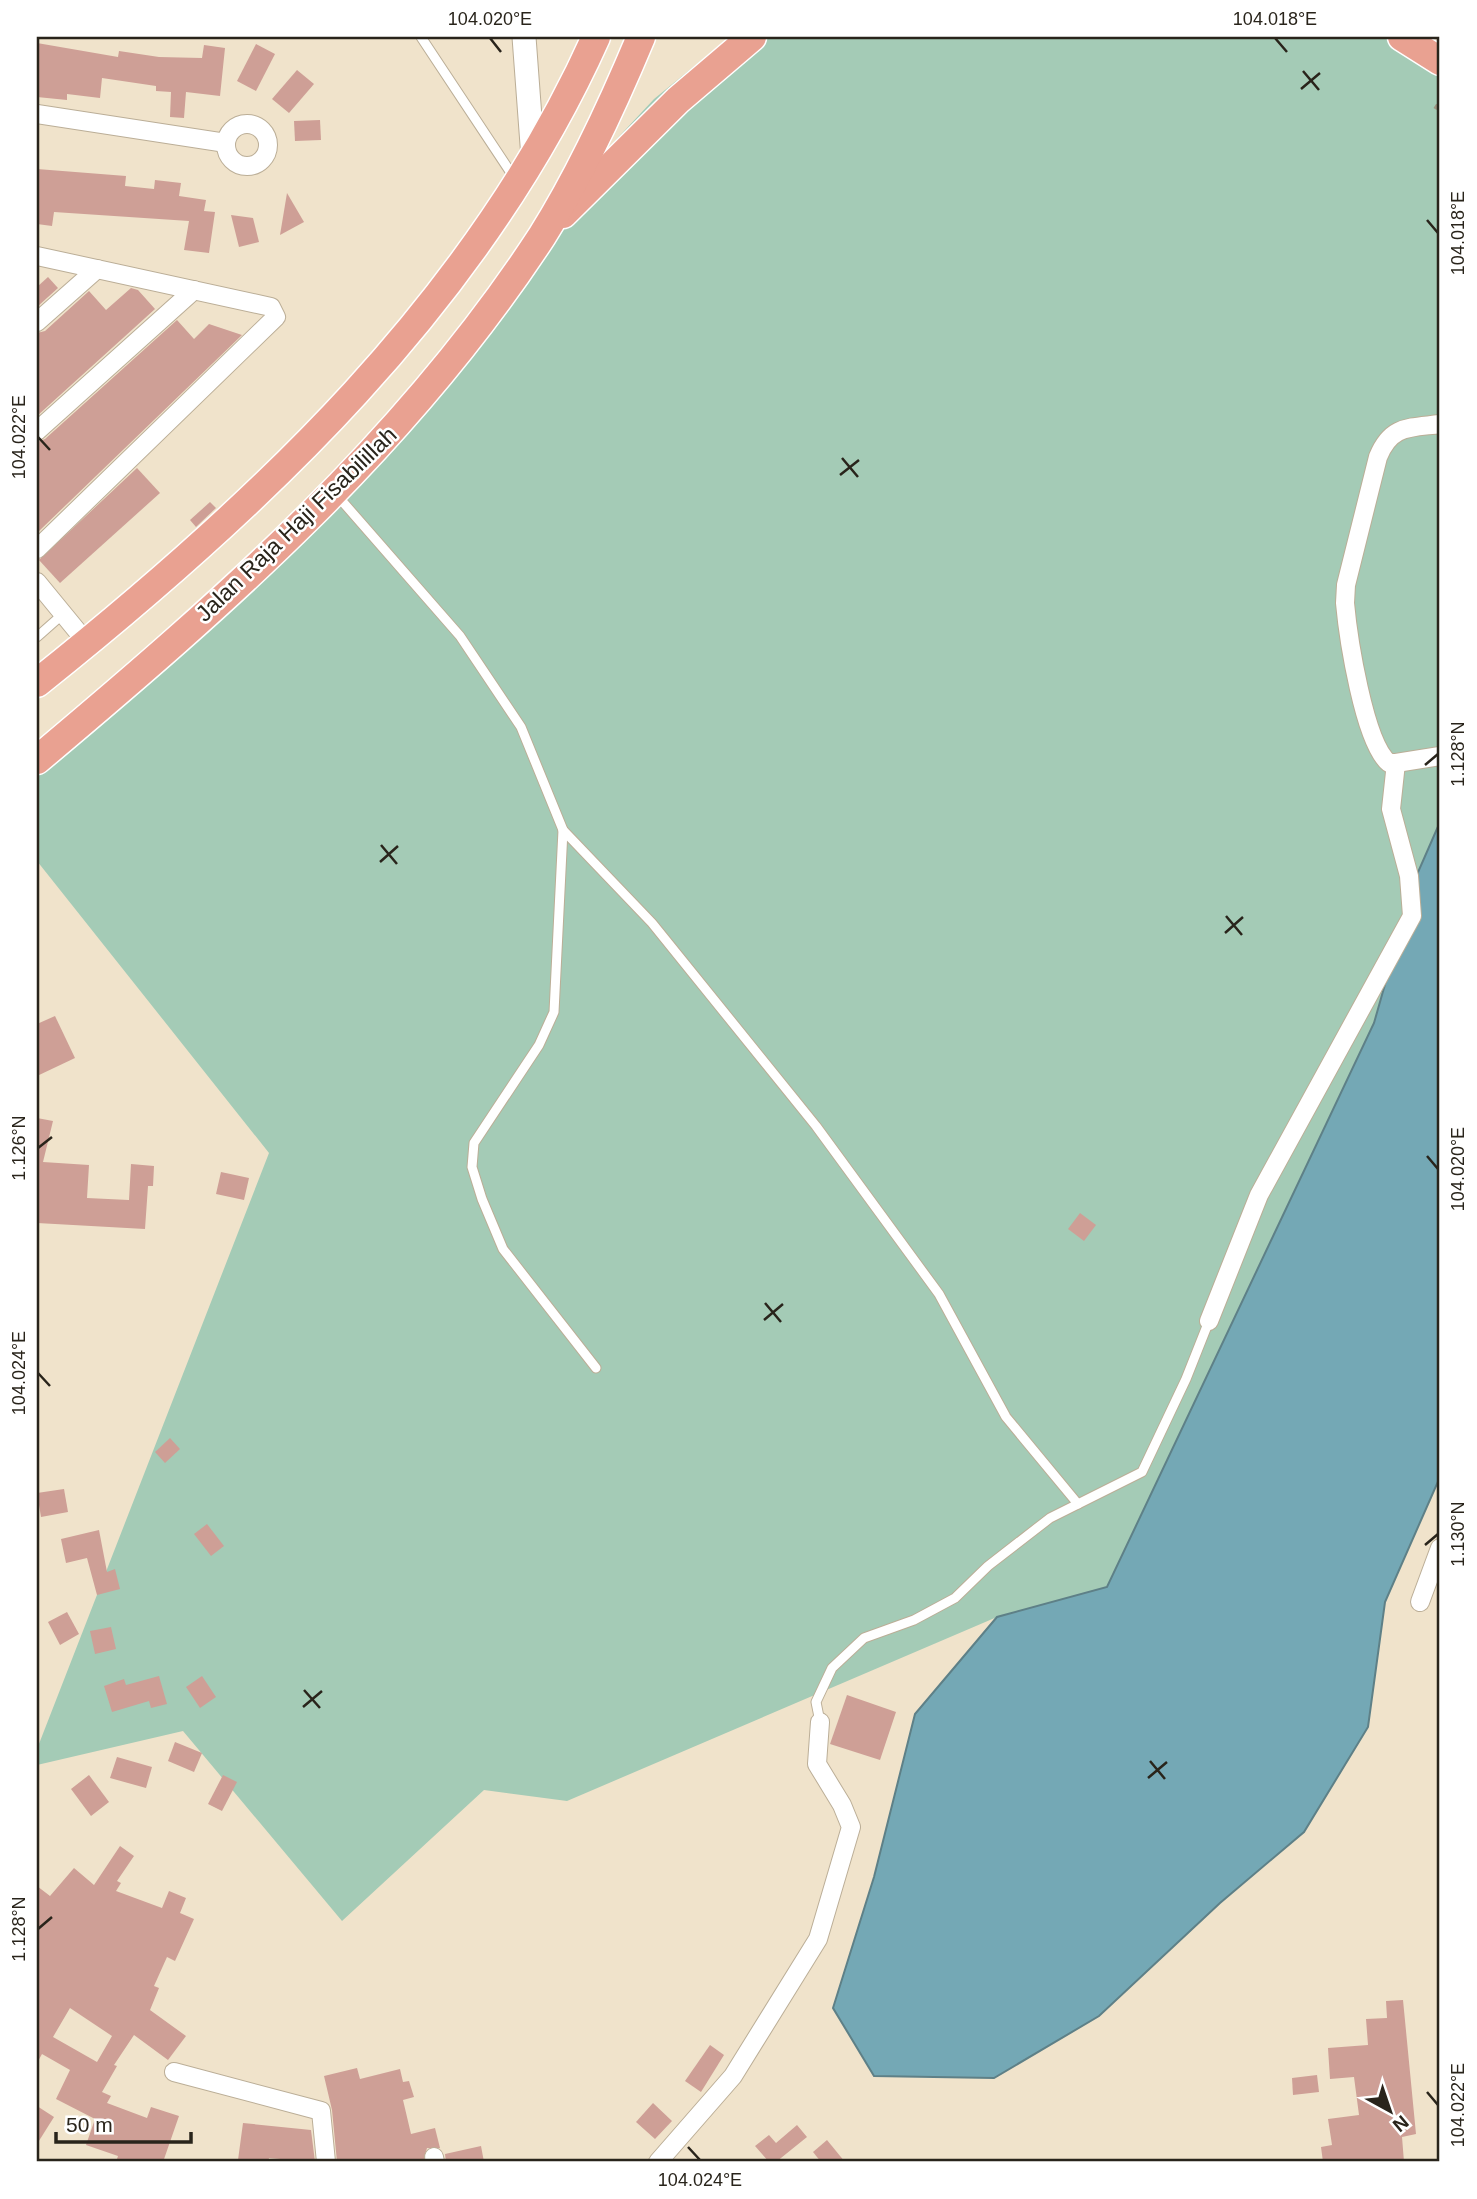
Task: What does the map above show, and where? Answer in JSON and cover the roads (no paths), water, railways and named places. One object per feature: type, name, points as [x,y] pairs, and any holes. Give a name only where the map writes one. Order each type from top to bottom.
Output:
[{"type":"main road","points":[[37,683],[243,507],[344,404],[427,309],[533,158],[596,37]]},
{"type":"main road","name":"Jalan Raja Haji Fisabilillah","points":[[37,760],[181,636],[335,493],[453,361],[543,233],[598,132],[641,37]]},
{"type":"main road","points":[[543,233],[678,100],[752,37]]},
{"type":"main road","points":[[1402,37],[1440,61]]},
{"type":"street","points":[[524,37],[533,158]]},
{"type":"street","points":[[37,114],[226,143]]},
{"type":"street","points":[[37,256],[271,307],[276,317],[37,548]]},
{"type":"street","points":[[37,322],[97,269]]},
{"type":"street","points":[[37,431],[194,290]]},
{"type":"street","points":[[1440,424],[1405,429],[1385,438],[1377,457],[1346,585],[1347,622],[1365,716],[1385,760],[1396,764],[1440,756]]},
{"type":"street","points":[[37,582],[87,643]]},
{"type":"street","points":[[1209,1321],[1259,1195],[1412,916],[1409,876],[1391,809],[1396,764]]},
{"type":"street","points":[[1420,1602],[1440,1548]]},
{"type":"street","points":[[658,2162],[733,2076],[818,1939],[851,1827],[842,1805],[817,1764],[820,1722]]},
{"type":"street","points":[[174,2072],[321,2111],[327,2162]]},
{"type":"lane","points":[[421,37],[517,183]]},
{"type":"lane","points":[[335,493],[468,647],[521,727],[563,830],[652,923],[816,1126],[939,1294],[1006,1417],[1078,1504]]},
{"type":"lane","points":[[37,637],[63,614]]},
{"type":"lane","points":[[563,830],[554,1012],[539,1045],[474,1143],[472,1167],[503,1249],[597,1368]]},
{"type":"lane","points":[[820,1722],[816,1702],[832,1668],[864,1638],[914,1620],[956,1598],[988,1566],[1050,1518],[1142,1472],[1186,1379],[1209,1321]]},
{"type":"water","points":[[1440,822],[1440,1477],[1385,1602],[1368,1727],[1304,1832],[1220,1903],[1099,2016],[994,2078],[874,2076],[833,2008],[874,1877],[915,1714],[997,1617],[1107,1587],[1374,1023],[1415,879]]}]
